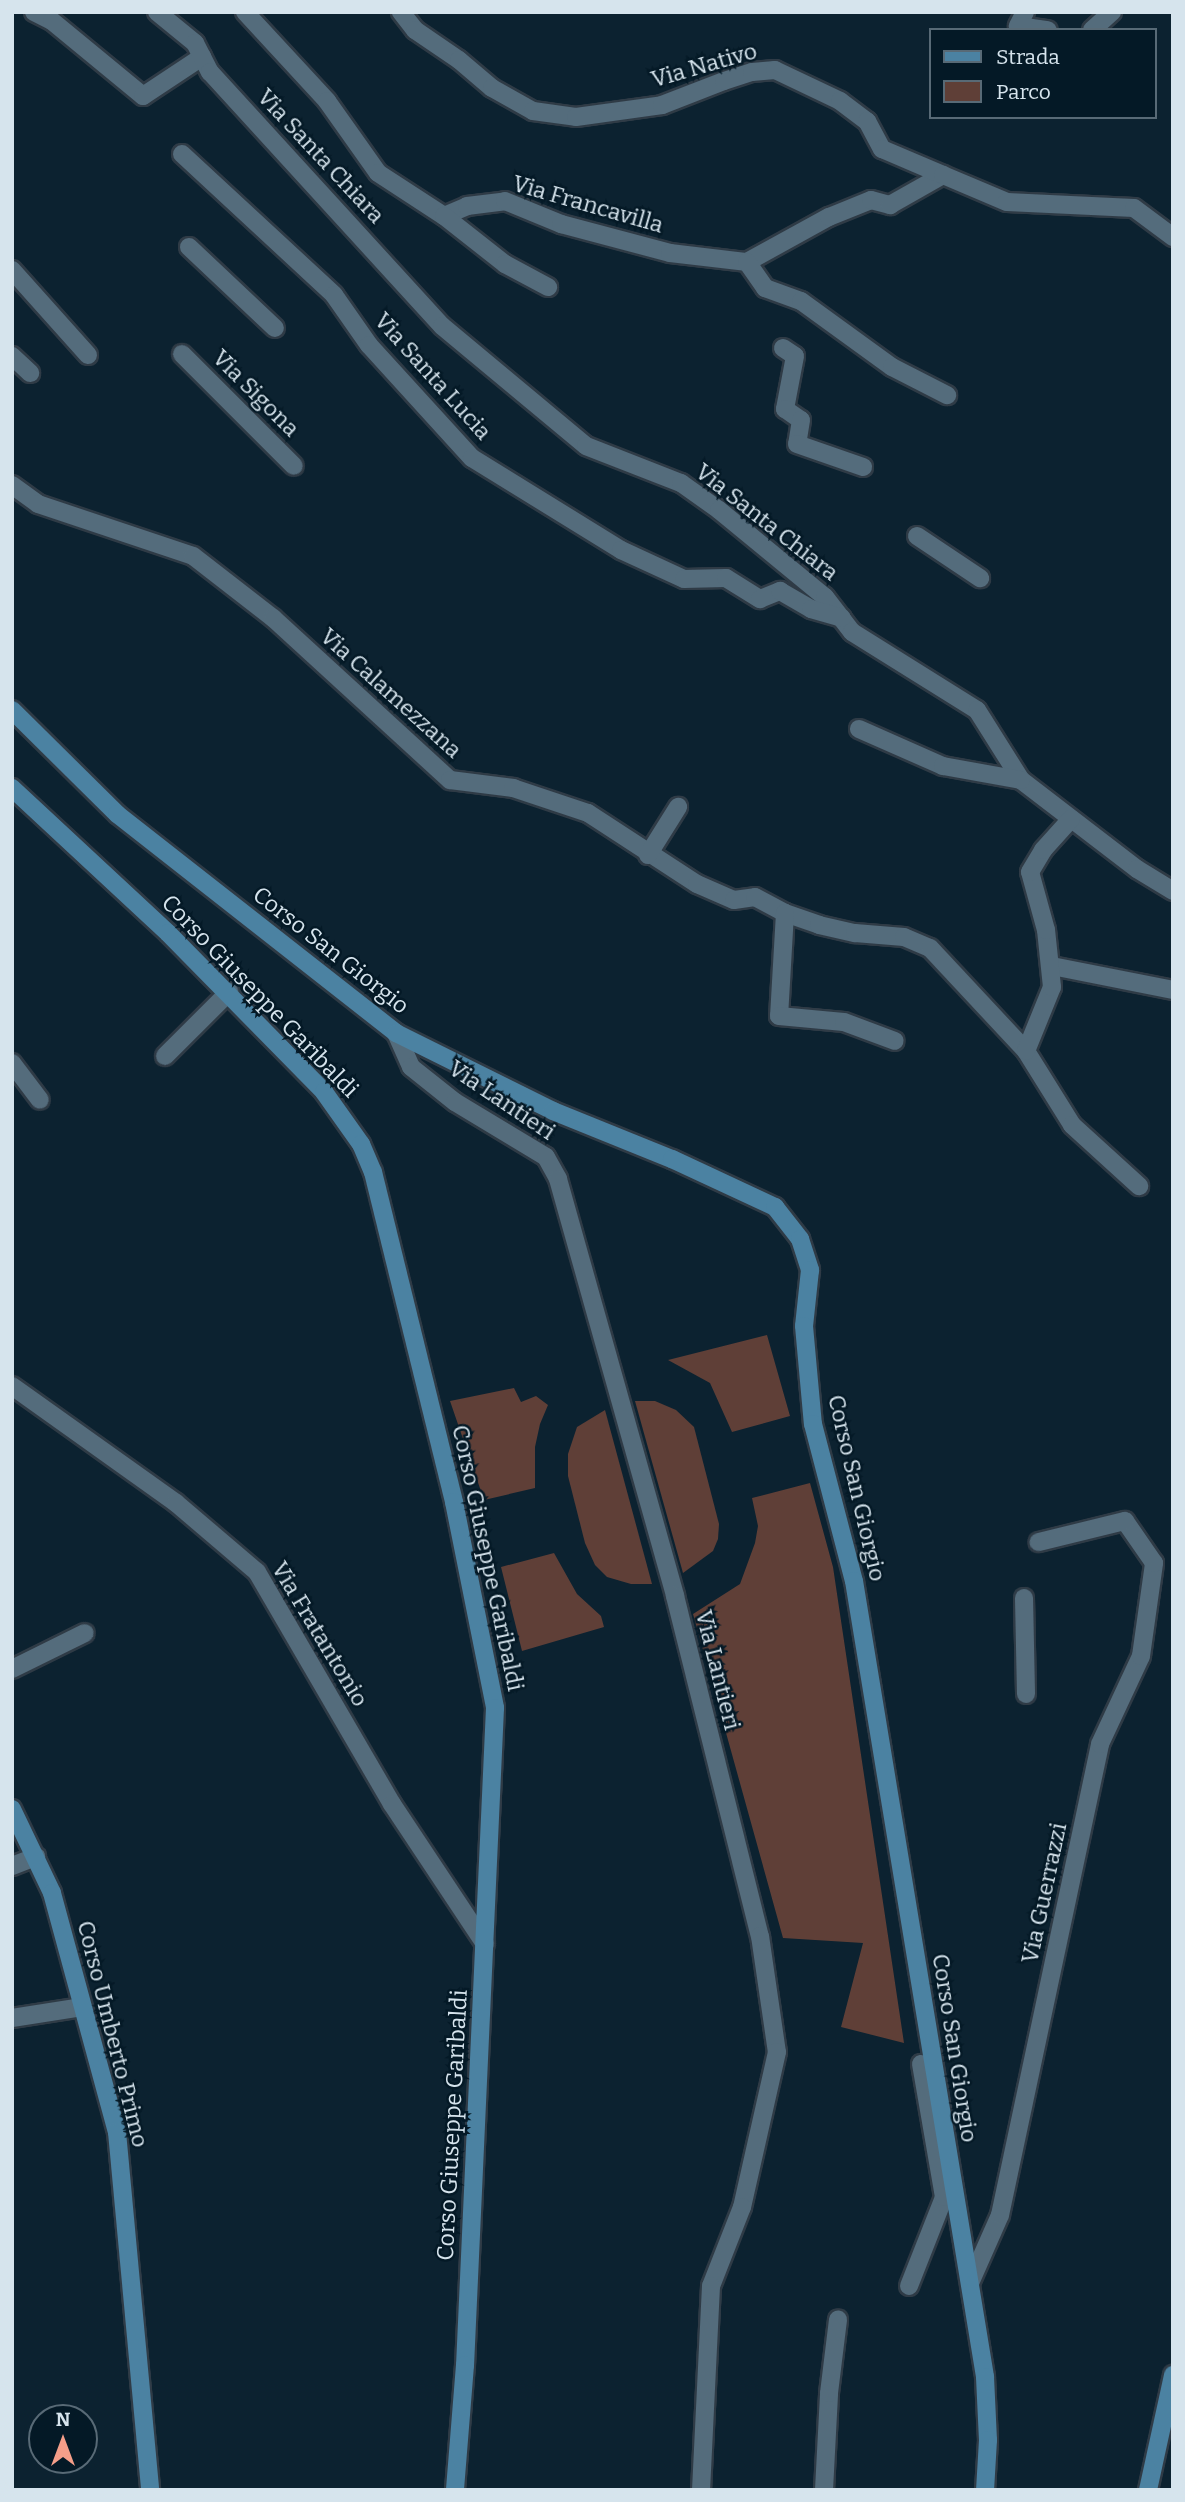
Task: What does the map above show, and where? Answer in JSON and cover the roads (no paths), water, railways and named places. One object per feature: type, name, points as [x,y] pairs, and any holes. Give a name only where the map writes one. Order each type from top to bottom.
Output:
[{"type":"street","points":[[34,12],[52,21],[143,96],[202,58]]},
{"type":"street","name":"Via Santa Chiara","points":[[157,12],[195,43],[210,72],[452,334],[586,446],[681,483],[719,510],[825,597],[852,632],[977,710],[994,732],[1021,780],[1173,891]]},
{"type":"street","points":[[245,12],[327,101],[378,173],[444,216],[505,264],[548,287]]},
{"type":"street","name":"Via Nativo","points":[[401,12],[415,30],[459,60],[492,88],[533,111],[576,117],[662,105],[752,72],[775,70],[840,101],[867,121],[882,149],[1007,202],[1134,208],[1173,237]]},
{"type":"street","points":[[1094,28],[1112,12]]},
{"type":"street","points":[[1022,19],[1043,28]]},
{"type":"street","name":"Via Santa Lucia","points":[[182,154],[334,295],[369,345],[472,458],[621,550],[684,579],[726,578],[760,598],[780,591],[811,609],[842,618]]},
{"type":"street","points":[[943,175],[890,205],[871,200],[829,217],[747,262],[765,288],[801,302],[892,367],[947,395]]},
{"type":"street","name":"Via Francavilla","points":[[444,216],[467,206],[505,201],[561,224],[670,253],[747,262]]},
{"type":"street","points":[[189,247],[275,328]]},
{"type":"street","points":[[12,270],[88,355]]},
{"type":"street","points":[[783,348],[795,356],[785,409],[801,420],[797,444],[863,467]]},
{"type":"street","name":"Via Sigona","points":[[183,354],[294,466]]},
{"type":"street","points":[[12,356],[30,373]]},
{"type":"street","name":"Via Calamezzana","points":[[12,485],[38,505],[193,556],[273,618],[450,780],[513,788],[588,813],[648,855],[697,884],[734,900],[755,897],[785,913],[855,933],[904,937],[930,948],[1026,1051],[1072,1125],[1139,1186]]},
{"type":"street","points":[[917,536],[980,578]]},
{"type":"street","name":"Corso San Giorgio","points":[[12,710],[117,814],[396,1033],[553,1111],[672,1159],[775,1208],[800,1239],[810,1270],[804,1326],[813,1424],[854,1581],[985,2377],[988,2440],[985,2490]]},
{"type":"street","points":[[859,729],[943,766],[1021,780]]},
{"type":"street","name":"Corso Giuseppe Garibaldi","points":[[12,788],[229,992],[324,1092],[361,1144],[373,1172],[453,1502],[495,1708],[465,2365],[455,2490]]},
{"type":"street","points":[[648,855],[678,807]]},
{"type":"street","points":[[1026,1051],[1052,987],[1052,966],[1030,872],[1043,850],[1071,819]]},
{"type":"street","points":[[785,913],[779,1016],[845,1022],[895,1041]]},
{"type":"street","points":[[1052,966],[1173,990]]},
{"type":"street","points":[[165,1056],[229,992]]},
{"type":"street","name":"Via Lantieri","points":[[396,1033],[411,1067],[455,1102],[546,1157],[558,1179],[675,1597],[760,1936],[777,2052],[742,2207],[711,2286],[701,2490]]},
{"type":"street","points":[[12,1063],[40,1100]]},
{"type":"street","name":"Via Fratantonio","points":[[12,1386],[176,1503],[257,1572],[392,1804],[485,1944]]},
{"type":"street","name":"Via Guerrazzi","points":[[970,2283],[1000,2215],[1100,1744],[1140,1656],[1154,1563],[1125,1521],[1039,1542]]},
{"type":"street","points":[[1024,1598],[1026,1694]]},
{"type":"street","points":[[12,1670],[85,1633]]},
{"type":"street","name":"Corso Umberto Primo","points":[[12,1809],[52,1893],[117,2132],[150,2490]]},
{"type":"street","points":[[12,1866],[36,1857]]},
{"type":"street","points":[[12,2018],[82,2007]]},
{"type":"street","points":[[909,2286],[944,2197],[921,2064]]},
{"type":"street","points":[[824,2490],[829,2393],[838,2320]]},
{"type":"street","points":[[1148,2490],[1173,2375]]}]
